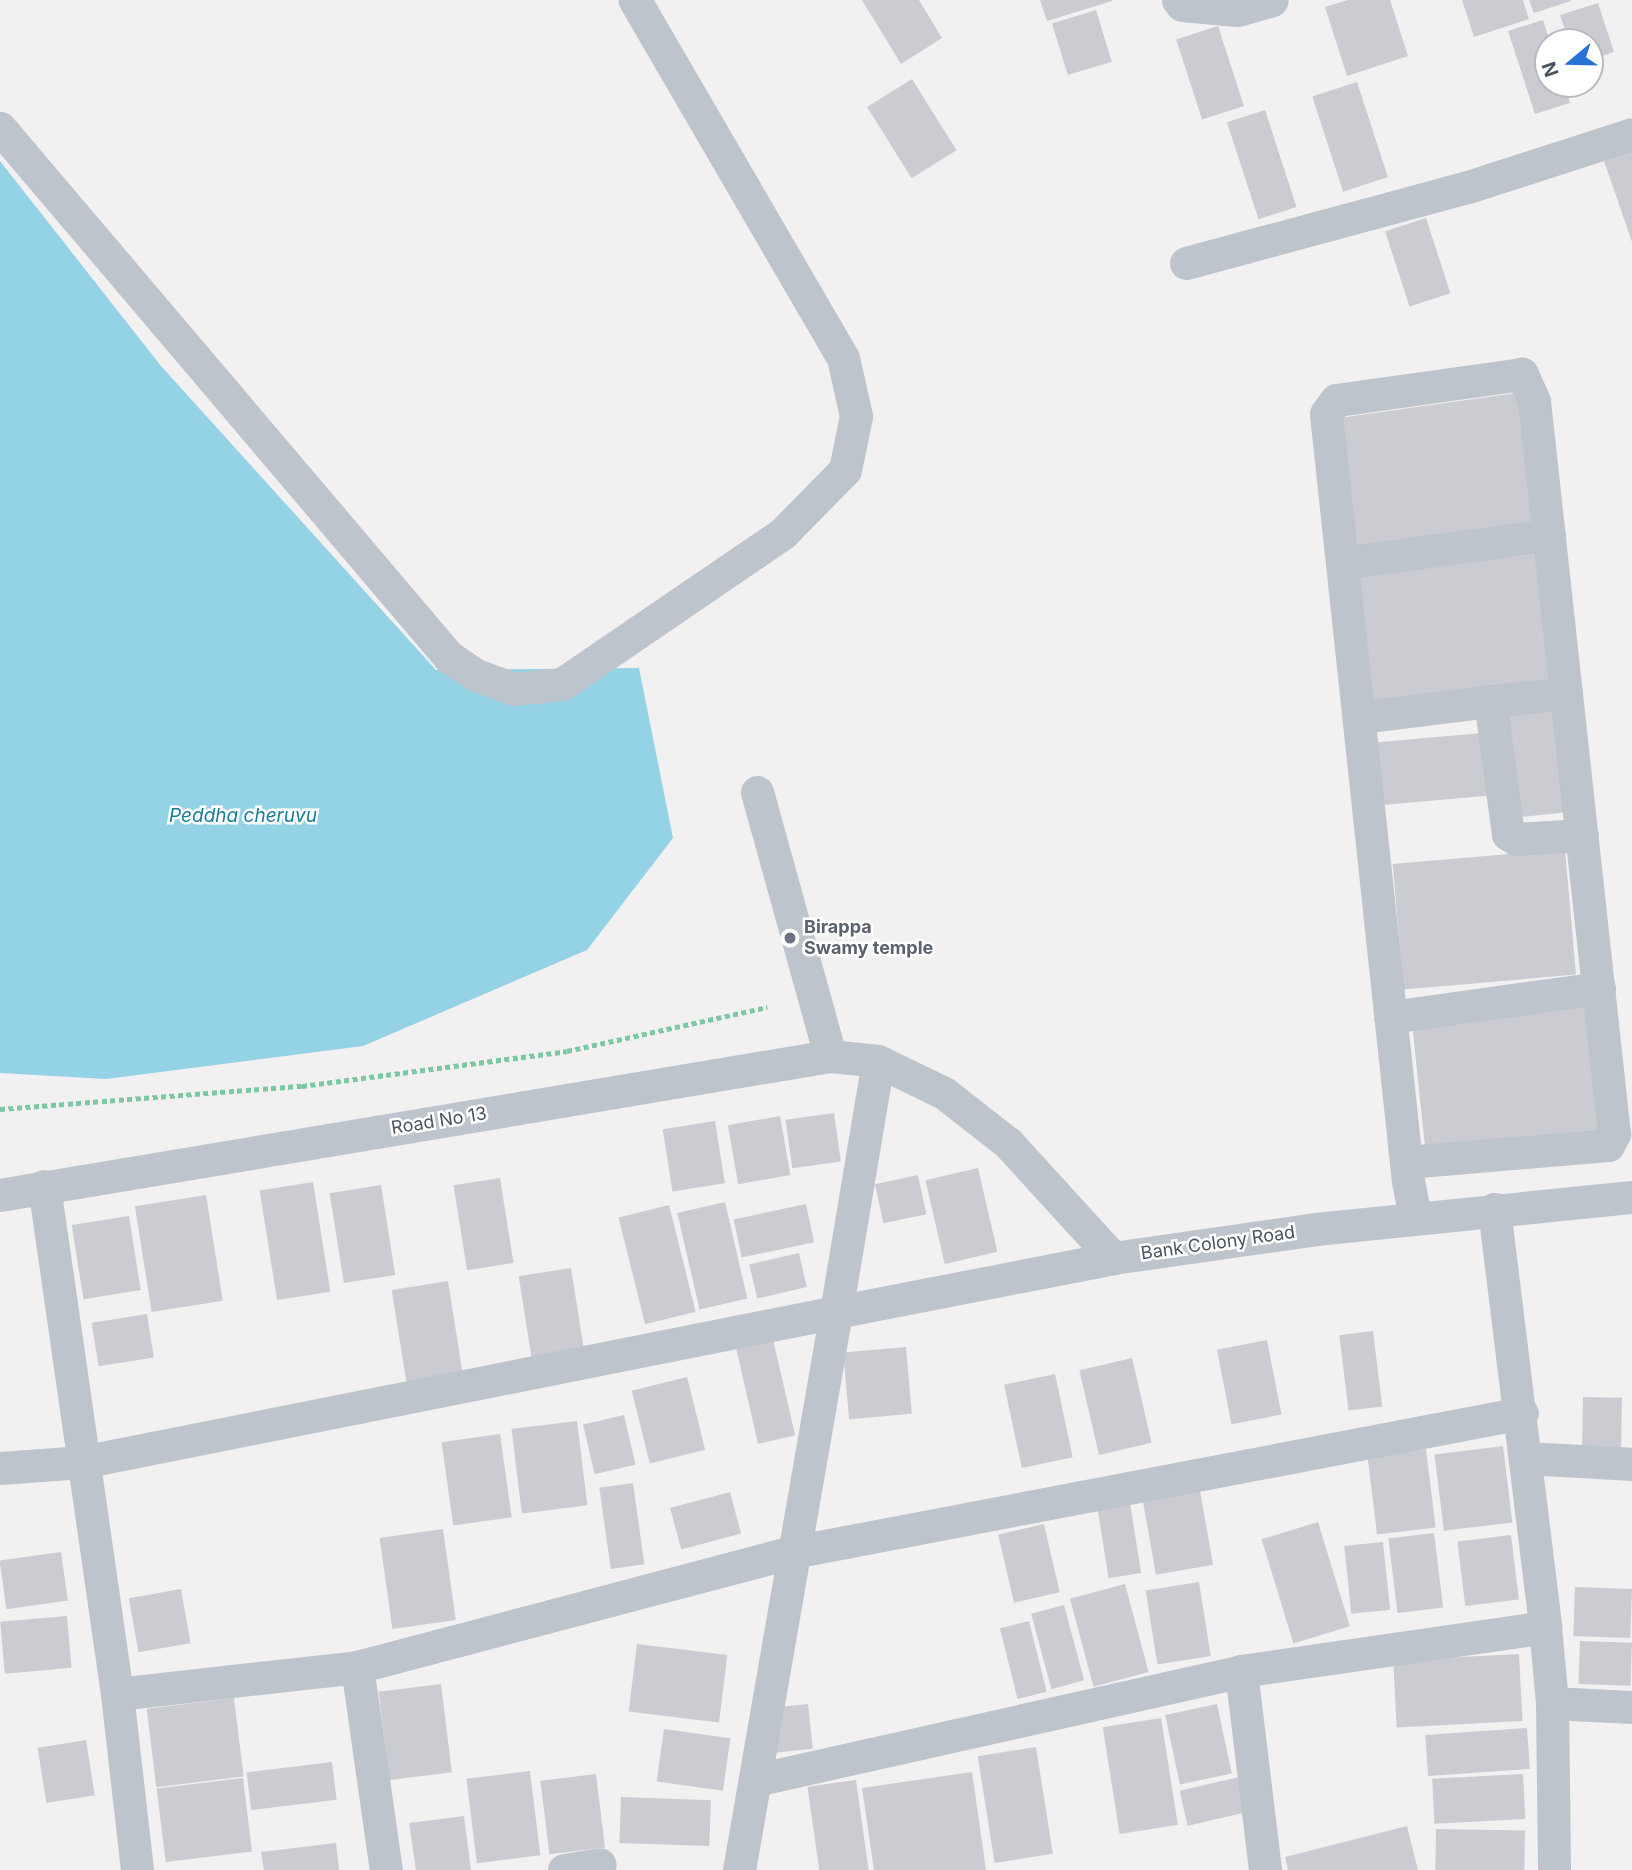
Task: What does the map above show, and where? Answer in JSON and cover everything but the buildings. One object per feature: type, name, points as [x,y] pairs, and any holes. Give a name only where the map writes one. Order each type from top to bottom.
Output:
[{"type":"street","points":[[0,128],[449,657],[476,675],[514,689],[562,684],[783,533],[845,470],[856,416],[843,358],[635,0]]},
{"type":"street","points":[[1178,0],[1182,5],[1238,10],[1272,0]]},
{"type":"street","points":[[1186,262],[1468,187],[1632,134]]},
{"type":"street","points":[[1408,1162],[1608,1145],[1614,1134],[1534,401],[1522,374],[1336,400],[1326,414],[1362,717],[1390,1017],[1408,1162],[1415,1217]]},
{"type":"street","points":[[1342,563],[1549,535]]},
{"type":"street","points":[[1362,717],[1566,694]]},
{"type":"street","points":[[1491,701],[1508,834],[1517,839],[1582,835]]},
{"type":"street","points":[[757,792],[830,1056]]},
{"type":"street","points":[[1390,1017],[1599,988]]},
{"type":"street","name":"Road No 13","points":[[0,1195],[830,1056],[878,1061]]},
{"type":"street","points":[[739,1870],[878,1061],[944,1093],[1008,1143],[1113,1258]]},
{"type":"street","points":[[44,1186],[117,1694],[137,1870]]},
{"type":"street","name":"Bank Colony Road","points":[[0,1468],[82,1462],[1113,1258],[1415,1217],[1632,1197]]},
{"type":"street","points":[[1494,1209],[1522,1413],[1552,1703],[1554,1870]]},
{"type":"street","points":[[117,1694],[357,1667],[793,1552],[1522,1413]]},
{"type":"street","points":[[1526,1458],[1632,1464]]},
{"type":"street","points":[[755,1780],[1241,1671],[1545,1627]]},
{"type":"street","points":[[357,1667],[386,1870]]},
{"type":"street","points":[[1241,1671],[1265,1870]]},
{"type":"street","points":[[1552,1703],[1632,1707]]},
{"type":"street","points":[[564,1870],[600,1864]]},
{"type":"path","points":[[0,1109],[302,1086],[567,1051],[767,1007]]},
{"type":"water","name":"Peddha cheruvu","points":[[0,161],[161,366],[436,670],[639,668],[673,838],[587,950],[363,1046],[106,1079],[0,1073]]},
{"type":"place","name":"Birappa Swamy temple","points":[[790,938]]}]
